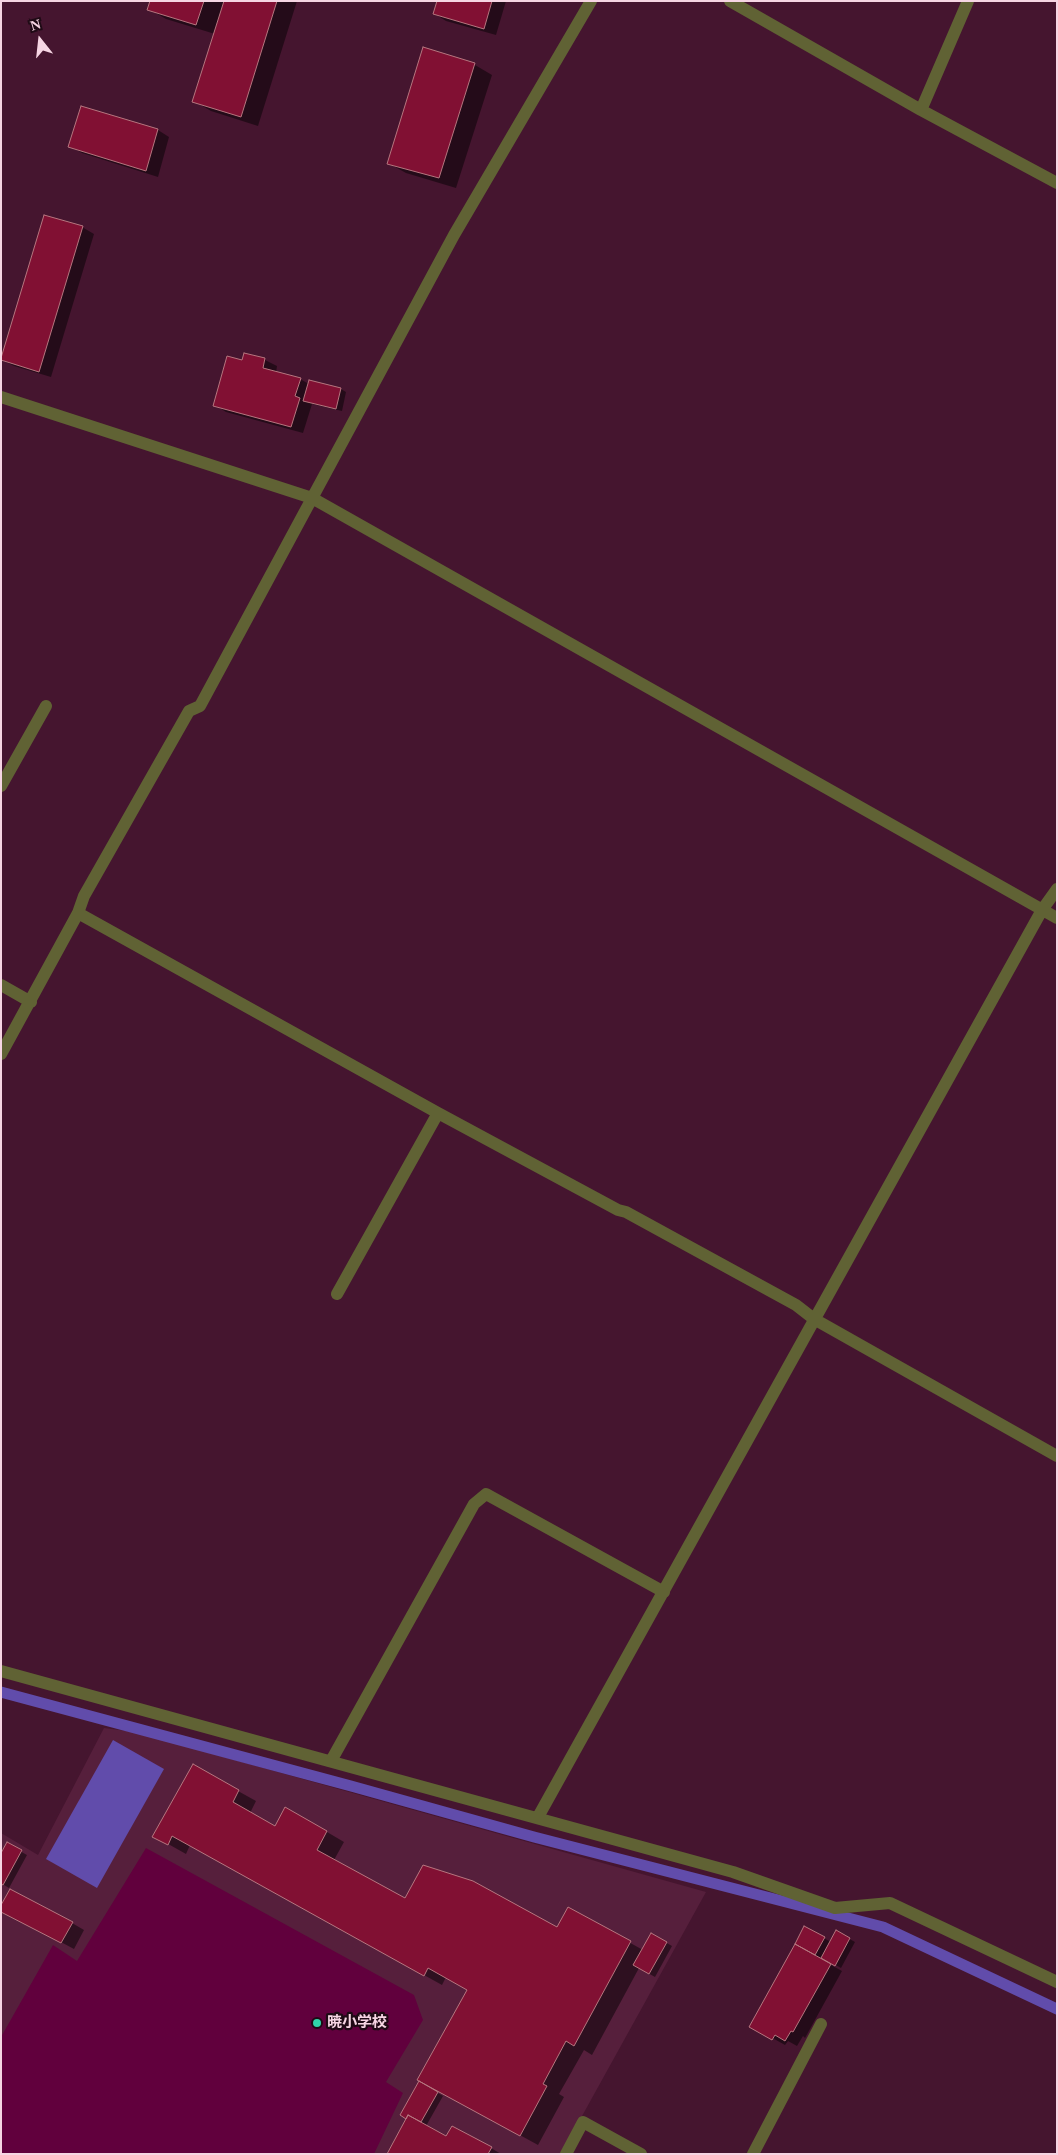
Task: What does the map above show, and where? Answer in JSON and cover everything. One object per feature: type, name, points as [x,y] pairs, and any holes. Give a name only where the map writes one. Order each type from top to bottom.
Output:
[{"type":"street","points":[[1,1054],[78,913],[84,896],[189,711],[200,706],[454,235],[591,1]]},
{"type":"street","points":[[730,1],[921,110],[1057,183]]},
{"type":"street","points":[[921,110],[968,1]]},
{"type":"street","points":[[1,397],[312,498],[1057,918]]},
{"type":"street","points":[[1,786],[46,706]]},
{"type":"street","points":[[538,1817],[807,1336],[814,1319],[1042,910],[1057,889]]},
{"type":"street","points":[[78,913],[438,1113],[618,1210],[626,1212],[796,1305],[814,1319],[1057,1456]]},
{"type":"street","points":[[1,985],[31,1002]]},
{"type":"street","points":[[337,1294],[438,1113]]},
{"type":"street","points":[[330,1761],[474,1504],[486,1494],[664,1592]]},
{"type":"street","points":[[1,1671],[733,1872],[834,1908],[890,1903],[1057,1982]]},
{"type":"street","points":[[753,2154],[821,2024]]},
{"type":"street","points":[[566,2154],[583,2122],[641,2154]]},
{"type":"shaded area","name":"暁小学校","points":[[104,1728],[135,1732],[706,1892],[561,2154],[1,2154],[1,1833],[38,1855]]},
{"type":"shaded area","points":[[113,1740],[164,1769],[97,1888],[46,1859]]},
{"type":"shaded area","points":[[146,1848],[414,1995],[423,2020],[386,2082],[403,2093],[374,2154],[1,2154],[1,2037],[53,1945],[77,1961]]},
{"type":"building","points":[[150,1],[204,1],[196,25],[147,10]]},
{"type":"building","points":[[224,1],[277,1],[241,117],[192,102]]},
{"type":"building","points":[[437,1],[492,1],[484,29],[433,14]]},
{"type":"building","points":[[423,47],[475,63],[439,178],[387,164]]},
{"type":"building","points":[[81,106],[158,129],[146,171],[68,147]]},
{"type":"building","points":[[44,215],[83,226],[39,372],[1,360],[1,358]]},
{"type":"building","points":[[244,353],[265,358],[263,368],[301,378],[295,396],[300,398],[291,427],[213,406],[227,356],[242,360]]},
{"type":"building","points":[[309,380],[341,388],[336,409],[303,401]]},
{"type":"building","points":[[193,1764],[239,1790],[233,1802],[275,1826],[285,1807],[327,1831],[317,1850],[405,1898],[423,1865],[473,1881],[557,1927],[568,1907],[631,1941],[574,2046],[566,2041],[543,2084],[547,2086],[520,2136],[417,2080],[467,1990],[428,1968],[424,1976],[172,1836],[168,1845],[152,1837]]},
{"type":"building","points":[[7,1842],[22,1850],[3,1885],[1,1884],[1,1853]]},
{"type":"building","points":[[10,1889],[73,1922],[61,1943],[1,1912],[1,1905]]},
{"type":"building","points":[[804,1926],[825,1937],[815,1955],[795,1944]]},
{"type":"building","points":[[836,1930],[850,1938],[835,1966],[821,1958]]},
{"type":"building","points":[[651,1933],[667,1942],[649,1974],[633,1965]]},
{"type":"building","points":[[795,1944],[831,1964],[793,2032],[791,2031],[785,2041],[775,2035],[772,2040],[749,2027]]},
{"type":"building","points":[[419,2081],[438,2092],[421,2122],[408,2115],[406,2119],[400,2115]]},
{"type":"building","points":[[408,2115],[446,2136],[452,2126],[492,2147],[488,2154],[387,2154]]},
{"type":"waterway","points":[[1,1692],[534,1837],[883,1927],[1057,2009]]},
{"type":"place","name":"暁小学校","points":[[317,2023]]}]
